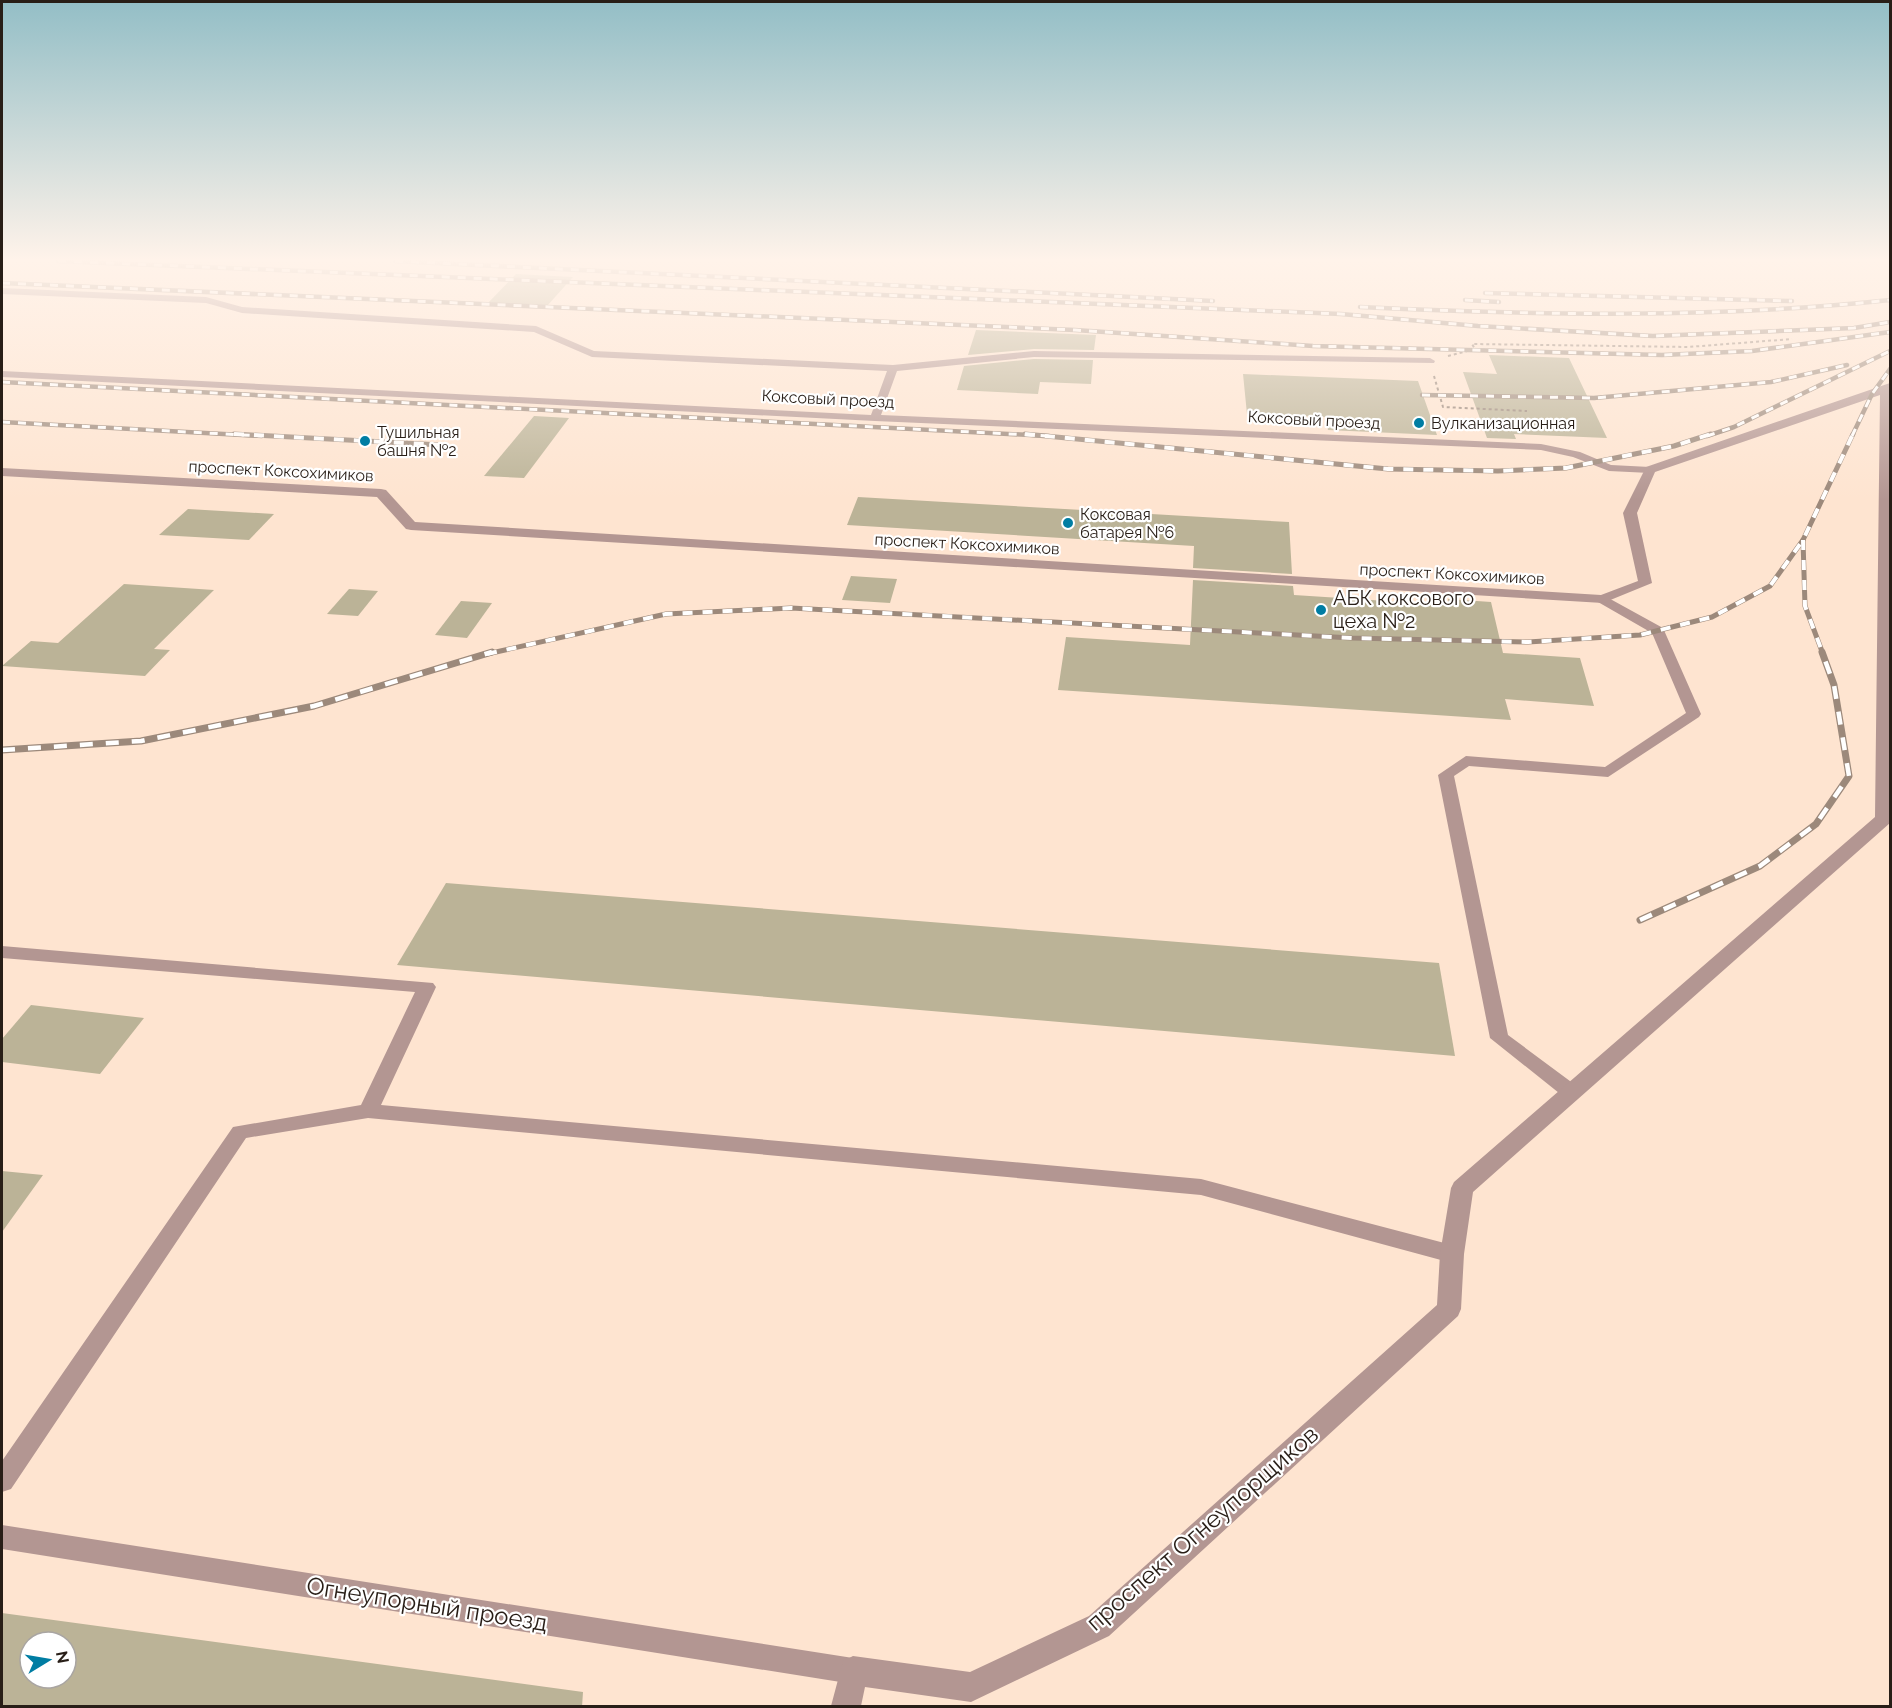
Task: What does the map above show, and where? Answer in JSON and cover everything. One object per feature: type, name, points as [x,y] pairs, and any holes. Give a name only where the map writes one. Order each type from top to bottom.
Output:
[{"type":"street","points":[[1452,1254],[1462,1188],[1884,819],[1888,388],[1650,470]]},
{"type":"street","name":"проспект Коксохимиков","points":[[2,472],[381,493],[411,526],[1603,599],[1645,583],[1630,513],[1650,470]]},
{"type":"street","name":"проспект Огнеупорщиков","points":[[854,1671],[971,1686],[1099,1626],[1449,1309],[1452,1254]]},
{"type":"street","points":[[846,1707],[854,1671]]},
{"type":"lane","points":[[563,341],[592,354],[893,368],[1034,354],[1430,361]]},
{"type":"lane","points":[[874,418],[893,368]]},
{"type":"lane","name":"Коксовый проезд","points":[[2,374],[874,418],[1541,447],[1576,454],[1610,468],[1650,470]]},
{"type":"lane","points":[[1571,1092],[1499,1038],[1446,775],[1466,761],[1608,772],[1694,714],[1658,631],[1603,599]]},
{"type":"lane","points":[[2,952],[427,987],[368,1111]]},
{"type":"lane","points":[[2,1481],[240,1132],[368,1111],[1201,1187],[1452,1254]]},
{"type":"lane","name":"Огнеупорный проезд","points":[[2,1537],[854,1671]]},
{"type":"path","points":[[1527,411],[1443,407],[1430,361],[1475,350],[1472,344],[1688,346],[1767,341]]},
{"type":"building","points":[[973,341],[1095,341],[1094,350],[1034,349],[968,355]]},
{"type":"building","points":[[1489,355],[1569,358],[1607,438],[1514,434],[1516,439],[1487,438],[1463,372],[1497,374]]},
{"type":"building","points":[[1034,359],[1093,360],[1091,384],[1040,382],[1038,394],[957,390],[964,366]]},
{"type":"building","points":[[1243,374],[1418,381],[1437,435],[1328,430],[1326,417],[1247,414]]},
{"type":"building","points":[[534,416],[569,418],[524,478],[484,476]]},
{"type":"building","name":"Коксовая батарея №6","points":[[858,497],[1289,522],[1292,574],[1193,568],[1194,546],[847,525]]},
{"type":"building","points":[[188,509],[274,514],[249,540],[159,535]]},
{"type":"building","points":[[851,576],[897,579],[890,603],[842,600]]},
{"type":"building","points":[[1193,580],[1293,586],[1294,595],[1449,605],[1448,599],[1491,602],[1503,653],[1580,658],[1594,706],[1505,699],[1511,720],[1058,690],[1066,637],[1190,645]]},
{"type":"building","points":[[124,584],[214,590],[154,649],[170,650],[145,676],[2,666],[31,641],[58,643]]},
{"type":"building","points":[[349,589],[378,591],[358,616],[327,614]]},
{"type":"building","points":[[461,601],[492,603],[467,638],[435,635]]},
{"type":"building","points":[[446,883],[1439,963],[1455,1056],[397,965]]},
{"type":"building","points":[[31,1005],[144,1018],[100,1074],[2,1062],[2,1039]]},
{"type":"building","points":[[2,1171],[43,1175],[2,1232]]},
{"type":"building","points":[[2,1613],[583,1692],[582,1707],[2,1707]]},
{"type":"railway","points":[[1234,341],[1313,346],[1662,355],[1752,351],[1827,341]]},
{"type":"railway","points":[[1707,436],[1734,427],[1890,351]]},
{"type":"railway","points":[[1422,395],[1594,398],[1771,382],[1847,365]]},
{"type":"railway","points":[[1852,436],[1872,394],[1890,369]]},
{"type":"railway","points":[[2,382],[1042,436]]},
{"type":"railway","points":[[2,422],[262,436]]},
{"type":"railway","points":[[234,434],[441,445]]},
{"type":"railway","points":[[1025,434],[1042,436]]},
{"type":"railway","points":[[1042,436],[1388,469],[1498,471],[1566,468],[1674,446],[1711,434]]},
{"type":"railway","points":[[1803,540],[1853,434]]},
{"type":"railway","points":[[1042,436],[1049,436]]},
{"type":"railway","points":[[487,654],[666,614],[791,608],[1352,638],[1528,642],[1640,635],[1712,617],[1770,586],[1803,540]]},
{"type":"railway","points":[[1803,540],[1805,606],[1823,654]]},
{"type":"railway","points":[[2,750],[141,741],[314,706],[492,652]]},
{"type":"railway","points":[[1640,920],[1760,866],[1816,824],[1849,776],[1834,685],[1822,652]]},
{"type":"place","name":"Вулканизационная","points":[[1419,423]]},
{"type":"place","name":"Тушильная башня №2","points":[[365,441]]},
{"type":"place","name":"Коксовая батарея №6","points":[[1068,523]]},
{"type":"place","name":"АБК коксового цеха №2","points":[[1321,610]]}]
